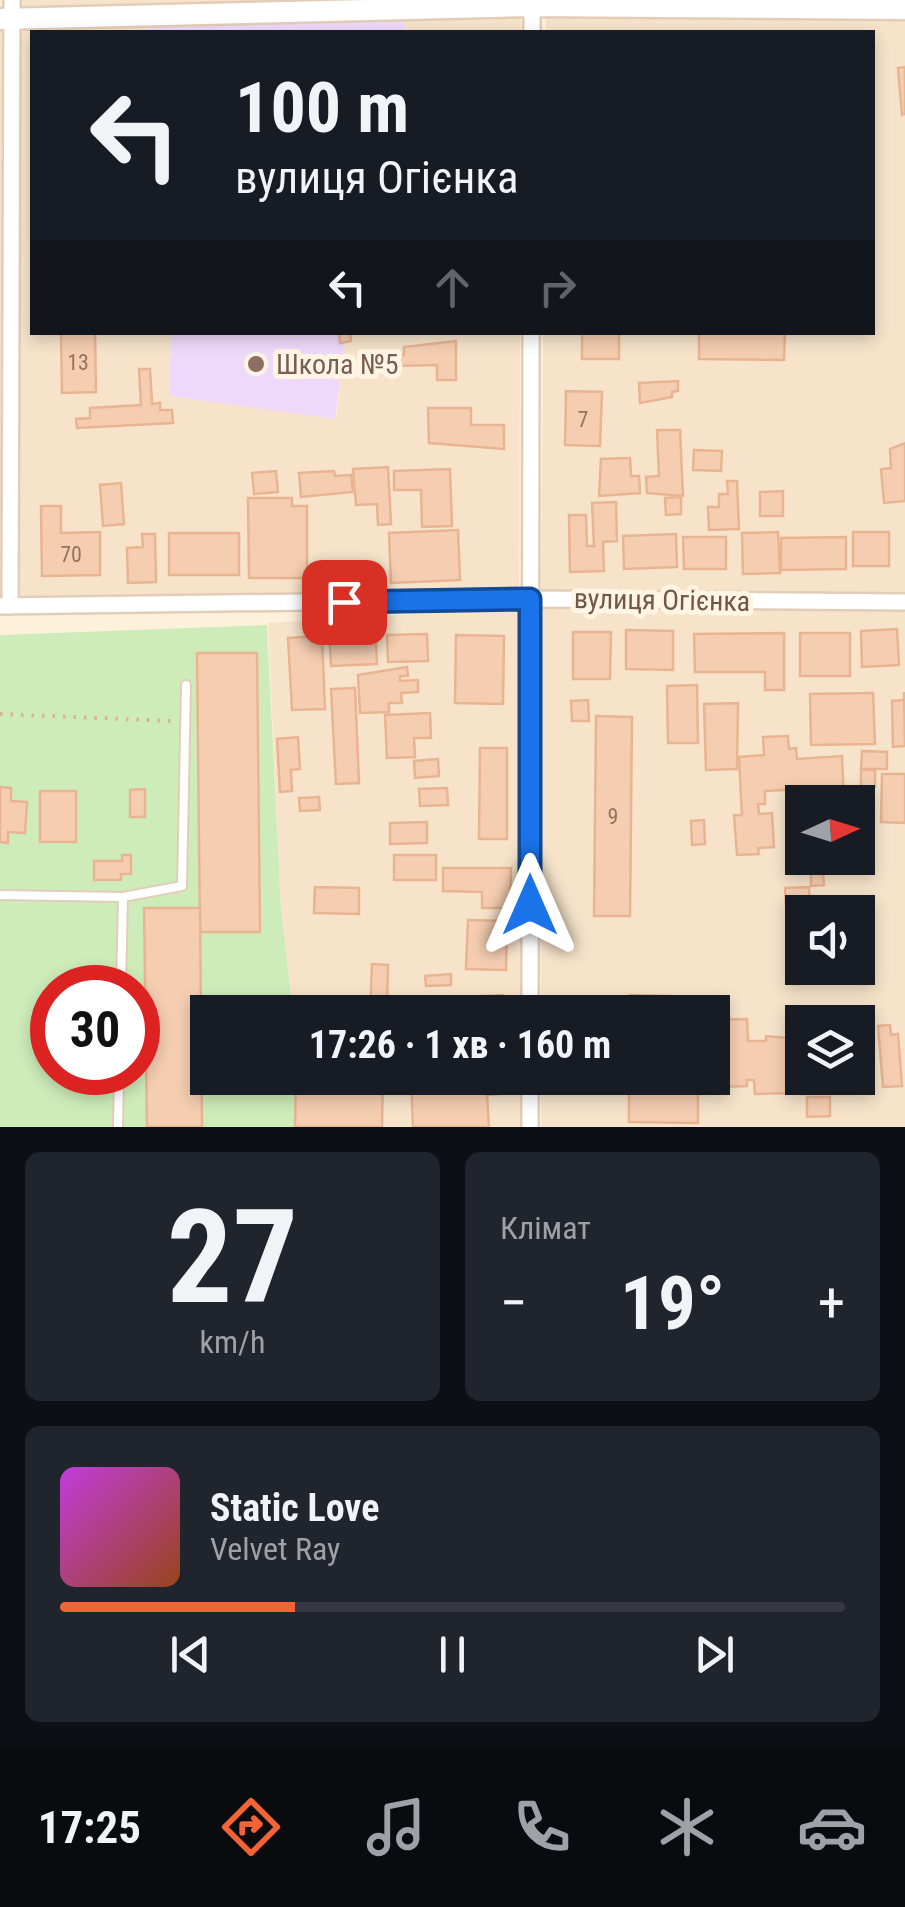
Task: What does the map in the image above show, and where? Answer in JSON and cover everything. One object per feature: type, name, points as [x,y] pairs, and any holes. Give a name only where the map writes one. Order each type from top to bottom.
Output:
[{"type":"street","points":[[532,3],[532,30]]},
{"type":"street","points":[[5,606],[8,12],[532,3],[905,10]]},
{"type":"street","points":[[530,995],[531,335]]},
{"type":"street","name":"вулиця Огієнка","points":[[5,606],[530,599],[905,602]]},
{"type":"street","points":[[530,1095],[530,1127]]},
{"type":"lane","points":[[0,895],[123,897],[182,886],[186,684]]},
{"type":"lane","points":[[122,965],[123,897]]},
{"type":"lane","points":[[118,1127],[119,1095]]},
{"type":"path","points":[[0,714],[185,722]]},
{"type":"shaded area","points":[[22,0],[399,0],[22,7]]},
{"type":"shaded area","points":[[546,12],[905,16],[905,593],[541,593],[543,335],[875,335],[875,30],[546,30]]},
{"type":"shaded area","points":[[521,13],[521,30],[405,30],[404,17]]},
{"type":"shaded area","points":[[404,17],[405,30],[148,30],[148,26]]},
{"type":"shaded area","points":[[20,25],[148,26],[148,30],[30,30],[30,335],[171,335],[169,396],[336,418],[346,335],[520,335],[519,589],[20,597]]},
{"type":"shaded area","points":[[0,27],[5,27],[0,601]]},
{"type":"shaded area","name":"Школа №5","points":[[171,335],[346,335],[335,419],[169,396]]},
{"type":"shaded area","points":[[520,608],[520,995],[291,995],[281,909],[268,623]]},
{"type":"shaded area","points":[[540,608],[905,611],[905,1127],[541,1127],[541,1095],[730,1095],[730,995],[541,995]]},
{"type":"shaded area","points":[[296,1095],[520,1095],[520,1127],[295,1127]]},
{"type":"green space","points":[[267,625],[281,909],[291,995],[190,995],[190,1095],[296,1095],[295,1127],[0,1127],[0,635]]},
{"type":"building","points":[[905,67],[905,114],[902,115],[898,68]]},
{"type":"building","points":[[61,335],[95,335],[96,392],[62,393]]},
{"type":"building","points":[[339,335],[350,335],[351,341],[340,343]]},
{"type":"building","points":[[582,335],[619,335],[619,359],[582,359]]},
{"type":"building","points":[[699,335],[785,335],[784,360],[699,359]]},
{"type":"building","points":[[456,341],[456,380],[437,380],[437,365],[395,366],[394,355],[404,355],[404,347]]},
{"type":"building","points":[[139,369],[150,369],[152,404],[160,403],[160,410],[172,410],[173,423],[77,428],[76,419],[90,418],[90,408],[141,405]]},
{"type":"building","points":[[678,381],[678,391],[672,392],[672,397],[640,403],[639,383]]},
{"type":"building","points":[[566,391],[602,392],[600,446],[565,445]]},
{"type":"building","points":[[428,408],[471,408],[471,425],[504,425],[504,449],[429,443]]},
{"type":"building","points":[[657,430],[680,430],[683,496],[647,493],[646,477],[659,476]]},
{"type":"building","points":[[905,443],[905,501],[884,503],[881,469],[891,468],[890,449]]},
{"type":"building","points":[[694,450],[722,451],[721,471],[693,470]]},
{"type":"building","points":[[630,458],[631,476],[639,476],[640,493],[599,496],[601,459]]},
{"type":"building","points":[[388,467],[391,524],[378,525],[377,504],[356,505],[353,469]]},
{"type":"building","points":[[450,469],[452,526],[422,527],[421,490],[394,490],[394,471]]},
{"type":"building","points":[[276,471],[278,492],[254,494],[252,473]]},
{"type":"building","points":[[334,471],[335,476],[351,475],[353,492],[301,497],[299,473]]},
{"type":"building","points":[[727,481],[737,481],[739,529],[709,530],[708,507],[719,507],[719,494],[728,494]]},
{"type":"building","points":[[121,483],[124,524],[103,526],[100,485]]},
{"type":"building","points":[[783,491],[783,516],[760,516],[760,492]]},
{"type":"building","points":[[681,497],[681,514],[666,515],[665,498]]},
{"type":"building","points":[[248,498],[292,498],[292,506],[307,506],[307,578],[249,578]]},
{"type":"building","points":[[616,502],[617,541],[603,542],[604,571],[570,572],[569,515],[586,515],[587,546],[594,546],[592,503]]},
{"type":"building","points":[[41,506],[61,506],[61,533],[100,532],[100,575],[42,576]]},
{"type":"building","points":[[458,530],[460,580],[391,583],[389,533]]},
{"type":"building","points":[[778,532],[780,573],[743,574],[742,533]]},
{"type":"building","points":[[853,532],[889,532],[889,566],[853,566]]},
{"type":"building","points":[[169,533],[239,533],[239,575],[169,575]]},
{"type":"building","points":[[142,534],[155,534],[156,582],[128,583],[127,548],[143,547]]},
{"type":"building","points":[[676,534],[677,567],[624,569],[623,536]]},
{"type":"building","points":[[683,537],[726,537],[726,569],[684,569]]},
{"type":"building","points":[[846,537],[846,569],[781,570],[781,538]]},
{"type":"building","points":[[375,626],[377,664],[331,666],[329,628]]},
{"type":"building","points":[[897,629],[899,665],[862,667],[861,631]]},
{"type":"building","points":[[626,630],[673,631],[673,670],[626,669]]},
{"type":"building","points":[[573,632],[611,632],[610,679],[573,679]]},
{"type":"building","points":[[784,633],[784,690],[765,690],[765,672],[695,672],[694,634]]},
{"type":"building","points":[[800,633],[850,633],[850,676],[800,676]]},
{"type":"building","points":[[427,634],[428,661],[388,662],[387,635]]},
{"type":"building","points":[[456,635],[504,636],[503,704],[455,703]]},
{"type":"building","points":[[322,636],[325,709],[292,710],[288,638]]},
{"type":"building","points":[[197,653],[257,653],[260,932],[200,932]]},
{"type":"building","points":[[407,667],[408,676],[400,676],[400,681],[418,680],[418,692],[401,693],[402,703],[389,703],[389,712],[360,713],[358,675]]},
{"type":"building","points":[[697,685],[698,743],[668,743],[667,686]]},
{"type":"building","points":[[355,688],[359,783],[336,784],[331,689]]},
{"type":"building","points":[[904,692],[905,746],[893,747],[892,701],[904,700]]},
{"type":"building","points":[[873,693],[875,744],[811,745],[810,694]]},
{"type":"building","points":[[588,700],[589,721],[572,721],[571,701]]},
{"type":"building","points":[[738,703],[737,769],[706,770],[704,704]]},
{"type":"building","points":[[430,713],[431,738],[414,738],[415,757],[387,758],[385,715]]},
{"type":"building","points":[[596,716],[632,717],[630,916],[594,916]]},
{"type":"building","points":[[788,736],[789,749],[796,748],[797,759],[842,756],[843,785],[785,785],[785,790],[765,791],[765,804],[758,804],[759,814],[772,813],[774,847],[758,848],[759,854],[737,855],[734,815],[742,815],[739,757],[764,755],[763,737]]},
{"type":"building","points":[[298,737],[300,769],[291,770],[292,791],[280,792],[277,739]]},
{"type":"building","points":[[480,748],[507,748],[507,839],[479,839]]},
{"type":"building","points":[[862,751],[887,752],[887,769],[861,769]]},
{"type":"building","points":[[438,759],[439,776],[415,778],[414,761]]},
{"type":"building","points":[[861,770],[875,770],[875,785],[861,785]]},
{"type":"building","points":[[882,774],[905,774],[905,823],[881,822]]},
{"type":"building","points":[[0,787],[11,788],[11,801],[27,802],[25,833],[8,832],[8,843],[0,842]]},
{"type":"building","points":[[447,788],[448,805],[420,806],[419,789]]},
{"type":"building","points":[[145,789],[145,817],[130,817],[130,790]]},
{"type":"building","points":[[40,791],[76,791],[76,842],[40,842]]},
{"type":"building","points":[[319,797],[320,810],[300,811],[299,798]]},
{"type":"building","points":[[704,820],[705,844],[692,845],[691,821]]},
{"type":"building","points":[[427,822],[427,843],[390,844],[390,823]]},
{"type":"building","points":[[122,855],[131,855],[131,874],[121,874],[121,880],[94,880],[94,861],[122,861]]},
{"type":"building","points":[[394,855],[436,855],[436,880],[394,880]]},
{"type":"building","points":[[443,868],[511,868],[510,908],[482,908],[482,892],[443,891]]},
{"type":"building","points":[[811,875],[823,875],[824,885],[811,886]]},
{"type":"building","points":[[315,887],[359,888],[359,914],[314,913]]},
{"type":"building","points":[[809,887],[809,895],[785,895],[785,888]]},
{"type":"building","points":[[144,908],[200,908],[201,995],[190,995],[190,1095],[202,1095],[202,1127],[147,1127],[147,1095],[160,1095],[160,965],[145,965]]},
{"type":"building","points":[[468,920],[507,921],[506,970],[466,969]]},
{"type":"building","points":[[372,964],[388,965],[387,995],[371,995]]},
{"type":"building","points":[[451,974],[451,985],[426,986],[425,976]]},
{"type":"building","points":[[730,1019],[747,1019],[748,1041],[766,1041],[766,1036],[785,1038],[785,1093],[755,1094],[754,1080],[747,1080],[747,1086],[730,1087]]},
{"type":"building","points":[[890,1025],[891,1035],[898,1034],[902,1086],[883,1087],[878,1026]]},
{"type":"building","points":[[296,1095],[383,1095],[382,1127],[295,1127]]},
{"type":"building","points":[[412,1095],[487,1095],[489,1127],[413,1127]]},
{"type":"building","points":[[629,1095],[698,1095],[698,1123],[629,1122]]},
{"type":"building","points":[[807,1097],[830,1097],[830,1116],[807,1117]]},
{"type":"place","name":"Школа №5","points":[[256,364]]},
{"type":"route","points":[[344,602],[530,599],[530,905]]}]
